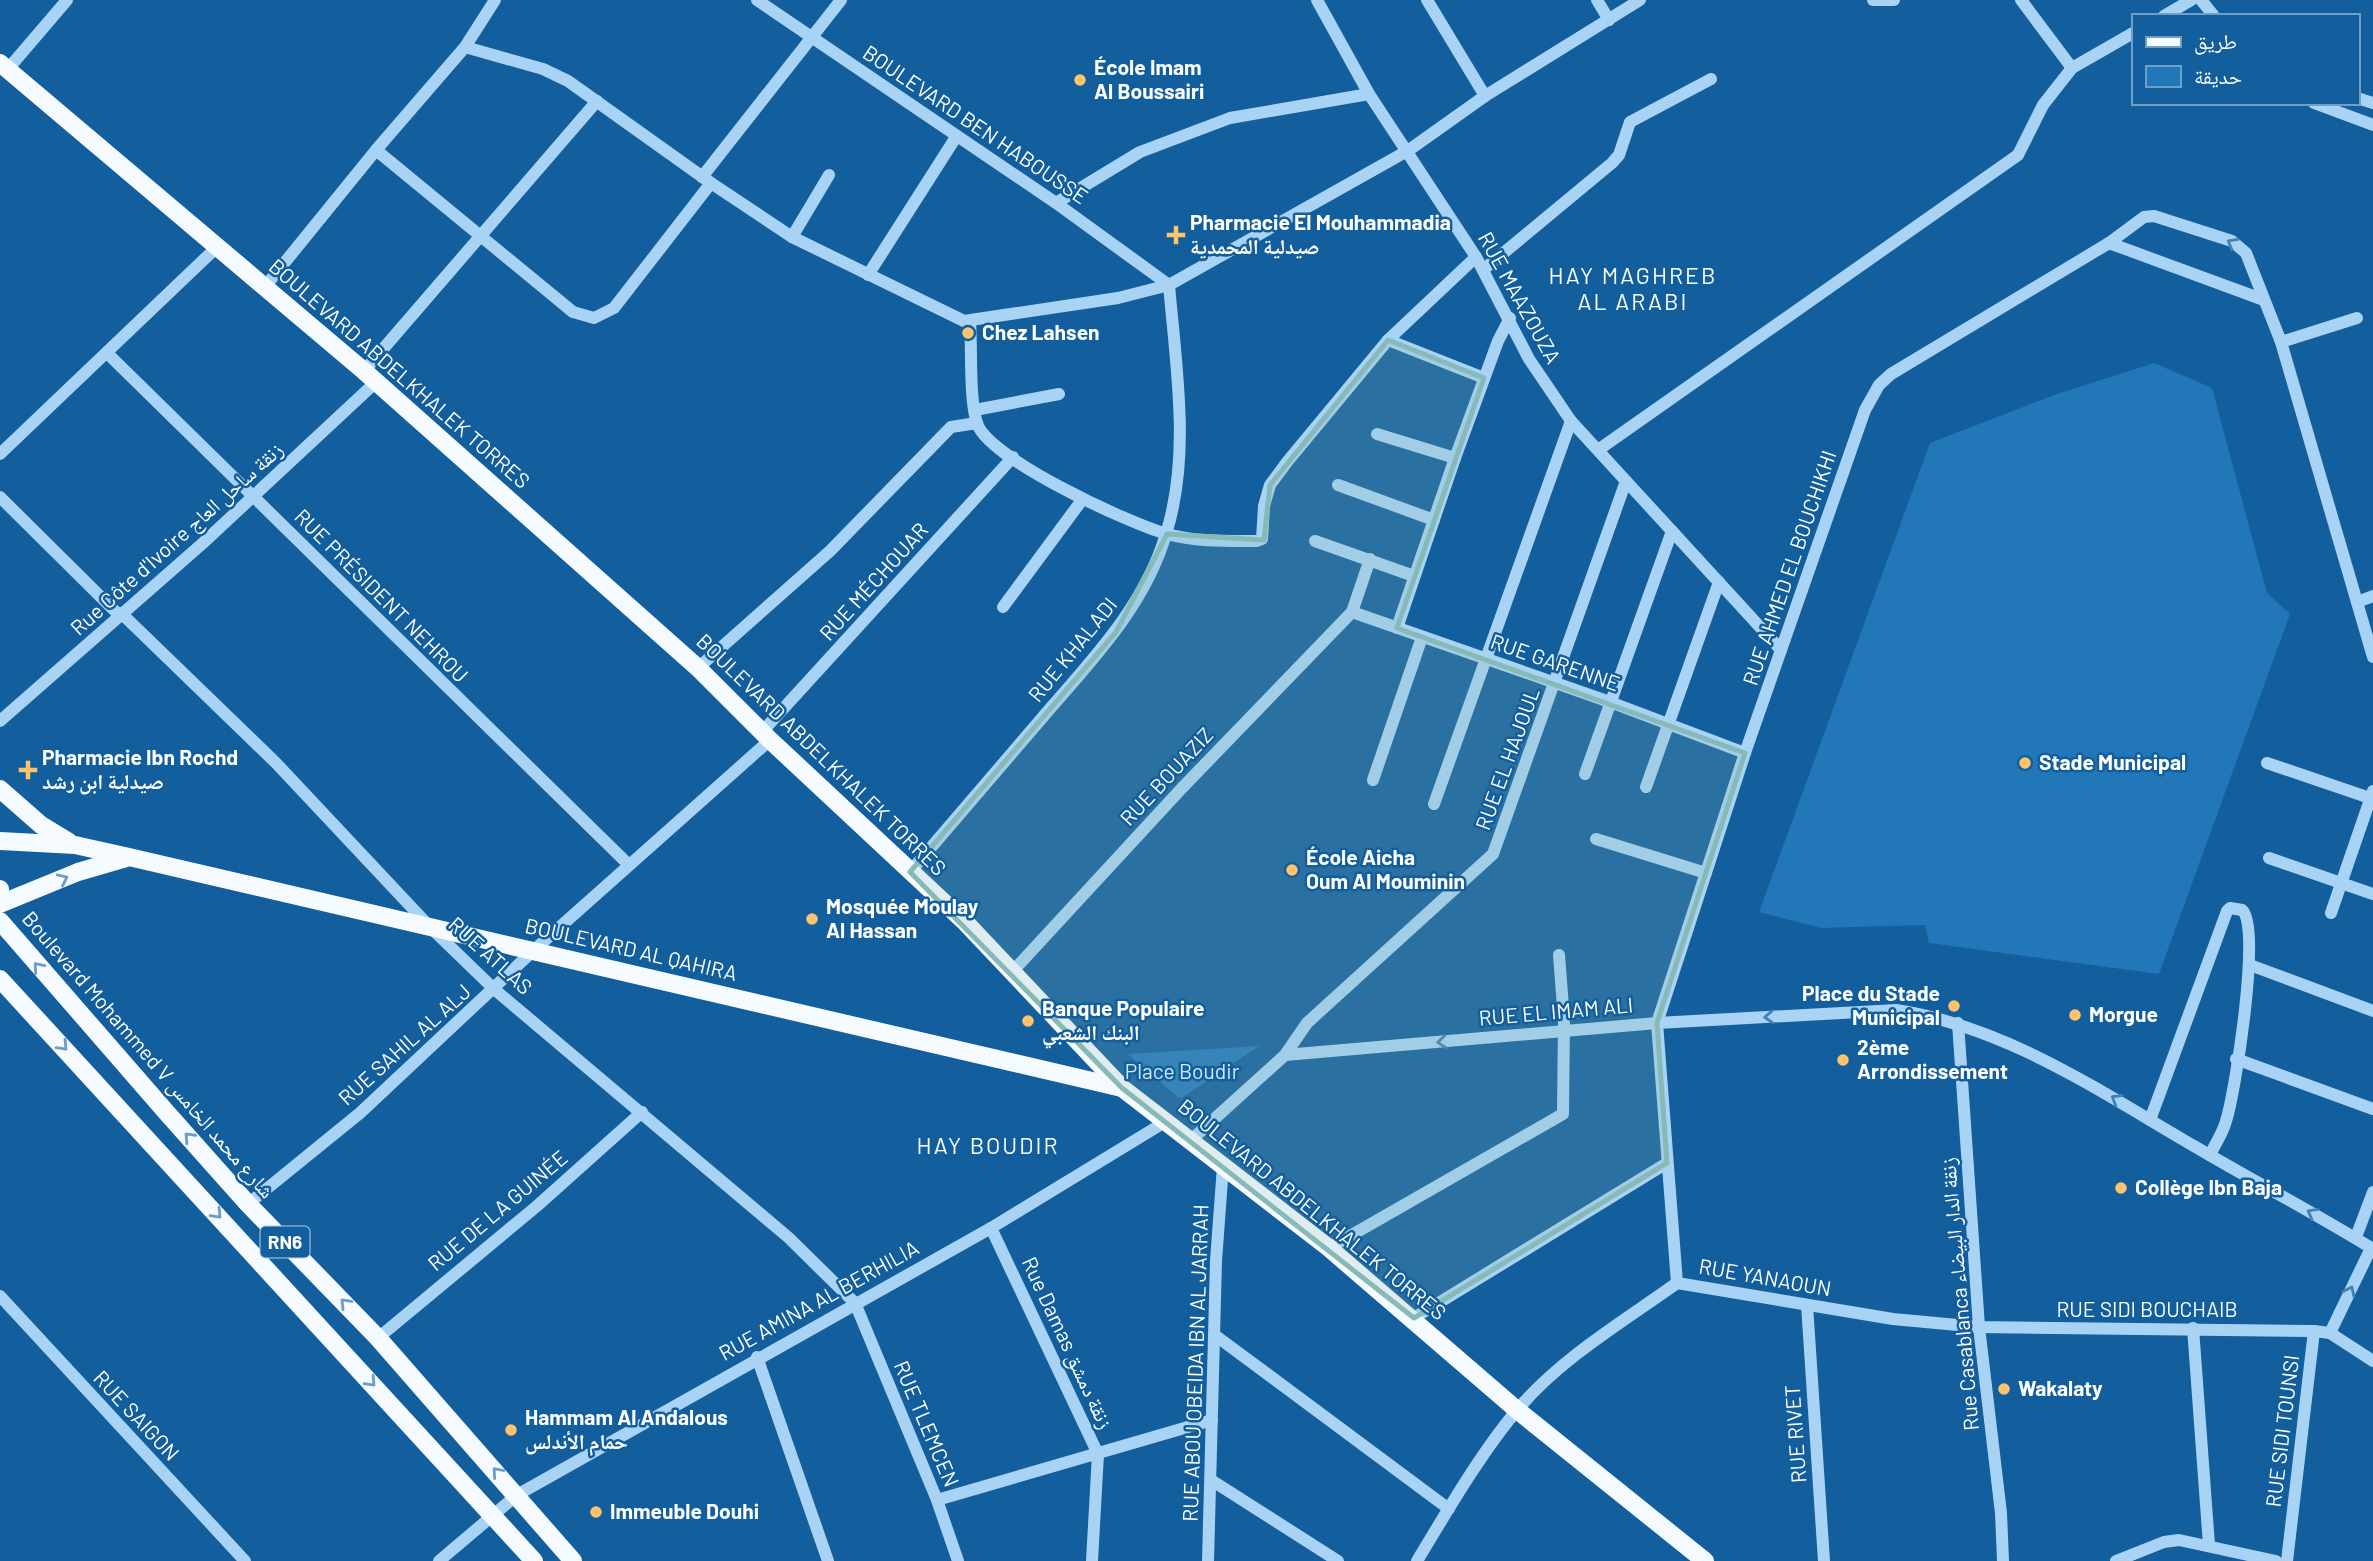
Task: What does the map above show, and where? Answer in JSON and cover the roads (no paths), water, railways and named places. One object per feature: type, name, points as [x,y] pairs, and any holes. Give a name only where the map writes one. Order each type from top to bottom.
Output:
[{"type":"main road","name":"BOULEVARD ABDELKHALEK TORRES","points":[[4,66],[370,377],[698,668],[1013,971],[1122,1088],[1329,1248],[1517,1410],[1705,1561]]},
{"type":"main road","points":[[0,789],[41,825],[75,845]]},
{"type":"main road","name":"BOULEVARD AL QAHIRA","points":[[0,841],[75,845],[1122,1088]]},
{"type":"main road","name":"BOULEVARD AL QAHIRA","points":[[0,904],[78,872],[129,857]]},
{"type":"main road","name":"Boulevard Mohammed V شارع محمد الخامس","points":[[0,921],[248,1205],[378,1338],[573,1561]]},
{"type":"main road","name":"RN6","points":[[0,979],[534,1561]]},
{"type":"street","points":[[4,66],[66,0]]},
{"type":"street","points":[[264,288],[376,149],[465,47],[495,0]]},
{"type":"street","name":"BOULEVARD BEN HABOUSSE","points":[[757,0],[1055,203],[1169,285]]},
{"type":"street","points":[[376,149],[573,312],[583,317],[598,317],[614,308],[811,36],[841,0]]},
{"type":"street","name":"RUE MAAZOUZA","points":[[1317,0],[1369,94],[1409,150],[1476,257],[1529,359],[1571,421],[1781,650]]},
{"type":"street","points":[[1427,0],[1485,96]]},
{"type":"street","points":[[1597,0],[1609,20]]},
{"type":"street","points":[[465,47],[554,73],[792,237],[970,322],[1135,295],[1169,285],[1409,150],[1485,96],[1640,0]]},
{"type":"street","points":[[1872,0],[1894,0]]},
{"type":"street","points":[[2021,0],[2073,68]]},
{"type":"street","points":[[2167,14],[2191,0]]},
{"type":"street","points":[[2201,0],[2212,14]]},
{"type":"street","points":[[1598,450],[2018,155],[2043,104],[2073,68],[2132,34]]},
{"type":"street","points":[[1483,270],[1612,163],[1619,155],[1630,122],[1711,79]]},
{"type":"street","points":[[1055,203],[1140,152],[1230,118],[1369,94]]},
{"type":"street","name":"Rue Côte d'Ivoire زنقة ساحل العاج","points":[[0,721],[68,664],[252,497],[370,377],[479,236],[597,101]]},
{"type":"street","points":[[2319,105],[2373,125]]},
{"type":"street","points":[[868,275],[957,137]]},
{"type":"street","points":[[792,237],[829,175]]},
{"type":"street","name":"RUE AHMED EL BOUCHIKHI","points":[[1657,1023],[1781,650],[1866,410],[1879,385],[1891,374],[2109,243],[2144,217],[2154,216],[2232,241],[2246,253],[2281,342],[2373,657]]},
{"type":"street","points":[[2109,243],[2264,300]]},
{"type":"street","points":[[0,454],[217,247]]},
{"type":"street","points":[[970,322],[976,416],[993,443],[1082,500],[1167,534],[1218,541],[1262,539],[1264,506],[1270,485],[1388,340],[1476,257]]},
{"type":"street","name":"RUE KHALADI","points":[[910,872],[1116,632],[1149,578],[1167,534],[1174,502],[1180,420],[1169,285]]},
{"type":"street","points":[[1397,628],[1484,378],[1510,318]]},
{"type":"street","points":[[2281,342],[2357,318]]},
{"type":"street","points":[[1388,340],[1484,378]]},
{"type":"street","name":"RUE PRÉSIDENT NEHROU","points":[[107,353],[629,865]]},
{"type":"street","points":[[698,668],[830,551],[951,427],[976,416],[1059,394]]},
{"type":"street","points":[[1434,804],[1571,421]]},
{"type":"street","points":[[1377,435],[1455,458]]},
{"type":"street","name":"RUE MÉCHOUAR","points":[[766,736],[1013,457]]},
{"type":"street","name":"RUE EL HAJOUL","points":[[1285,1055],[1307,1023],[1493,854],[1626,481]]},
{"type":"street","points":[[1338,485],[1434,520]]},
{"type":"street","name":"RUE ATLAS","points":[[0,497],[275,762],[431,928],[494,989],[789,1238],[855,1303]]},
{"type":"street","points":[[1003,607],[1082,500]]},
{"type":"street","points":[[1585,774],[1672,531]]},
{"type":"street","points":[[1315,541],[1415,576]]},
{"type":"street","points":[[1352,612],[1370,559]]},
{"type":"street","points":[[1646,787],[1718,582]]},
{"type":"street","points":[[2357,602],[2373,596]]},
{"type":"street","name":"RUE GARENNE","points":[[1352,612],[1610,702],[1745,754]]},
{"type":"street","name":"RUE BOUAZIZ","points":[[1013,971],[1182,788],[1352,612]]},
{"type":"street","points":[[1373,780],[1422,637]]},
{"type":"street","name":"RUE SAHIL AL ALJ","points":[[248,1205],[360,1113],[766,736]]},
{"type":"street","points":[[2267,763],[2372,796],[2331,913]]},
{"type":"street","points":[[1596,839],[1706,873]]},
{"type":"street","points":[[2269,859],[2373,894]]},
{"type":"street","points":[[2150,1120],[2230,908],[2246,913],[2250,965],[2226,1122],[2210,1155]]},
{"type":"street","points":[[1329,1248],[1416,1201],[1563,1114],[1559,955]]},
{"type":"street","points":[[2250,965],[2373,1011]]},
{"type":"street","name":"RUE EL IMAM ALI","points":[[1285,1055],[1657,1023],[1896,1010],[1958,1023],[2023,1049],[2356,1237],[2372,1249]]},
{"type":"street","name":"RUE YANAOUN","points":[[1657,1023],[1677,1283],[1893,1319],[1979,1327]]},
{"type":"street","name":"Rue Casablanca زنقة الدار البيضاء","points":[[1958,1023],[1979,1327],[2001,1513],[2003,1561]]},
{"type":"street","points":[[1191,1141],[1285,1055]]},
{"type":"street","points":[[2236,1059],[2373,1109]]},
{"type":"street","name":"RUE DE LA GUINÉE","points":[[378,1338],[537,1206],[642,1112]]},
{"type":"street","name":"RUE AMINA AL BERHILIA","points":[[439,1561],[517,1495],[757,1357],[991,1228],[1165,1122]]},
{"type":"street","points":[[1413,1318],[1667,1163]]},
{"type":"street","name":"RUE ABOU OBEIDA IBN AL JARRAH","points":[[1209,1561],[1216,1261],[1223,1167]]},
{"type":"street","points":[[2356,1237],[2373,1192]]},
{"type":"street","name":"Rue Damas زنقة دمشق","points":[[991,1228],[1098,1454],[1092,1561]]},
{"type":"street","points":[[2372,1249],[2330,1333],[2373,1361]]},
{"type":"street","points":[[1417,1561],[1517,1410],[1540,1386],[1606,1333],[1677,1283]]},
{"type":"street","name":"RUE SAIGON","points":[[0,1296],[245,1561]]},
{"type":"street","name":"RUE TLEMCEN","points":[[855,1303],[937,1500],[958,1561]]},
{"type":"street","name":"RUE RIVET","points":[[1807,1305],[1824,1561]]},
{"type":"street","name":"RUE SIDI BOUCHAIB","points":[[1979,1327],[2315,1331]]},
{"type":"street","points":[[2193,1328],[2209,1545]]},
{"type":"street","name":"RUE SIDI TOUNSI","points":[[2287,1561],[2315,1331],[2330,1333]]},
{"type":"street","points":[[1216,1336],[1449,1509]]},
{"type":"street","points":[[757,1357],[828,1561]]},
{"type":"street","points":[[937,1500],[1212,1420]]},
{"type":"street","points":[[1211,1480],[1338,1561]]},
{"type":"street","points":[[2121,1560],[2170,1541],[2209,1545],[2276,1561]]},
{"type":"place","name":"École Imam Al Boussairi","points":[[1080,80]]},
{"type":"place","name":"Pharmacie El Mouhammadia صيدلية المحمدية","points":[[1176,235]]},
{"type":"place","name":"Chez Lahsen","points":[[968,333]]},
{"type":"place","name":"Stade Municipal","points":[[2025,763]]},
{"type":"place","name":"Pharmacie Ibn Rochd صيدلية ابن رشد","points":[[28,770]]},
{"type":"place","name":"École Aicha Oum Al Mouminin","points":[[1292,870]]},
{"type":"place","name":"Mosquée Moulay Al Hassan","points":[[812,919]]},
{"type":"place","name":"Place du Stade Municipal","points":[[1954,1006]]},
{"type":"place","name":"Morgue","points":[[2075,1015]]},
{"type":"place","name":"Banque Populaire البنك الشعبي","points":[[1028,1021]]},
{"type":"place","name":"2ème Arrondissement","points":[[1843,1060]]},
{"type":"place","name":"Collège Ibn Baja","points":[[2121,1188]]},
{"type":"place","name":"Wakalaty","points":[[2004,1389]]},
{"type":"place","name":"Hammam Al Andalous حمام الأندلس","points":[[511,1430]]},
{"type":"place","name":"Immeuble Douhi","points":[[596,1512]]},
{"type":"district","name":"HAY MAGHREB AL ARABI","points":[[1633,289]]},
{"type":"district","name":"HAY BOUDIR","points":[[988,1146]]},
{"type":"park label","name":"Place Boudir","points":[[1182,1072]]}]
